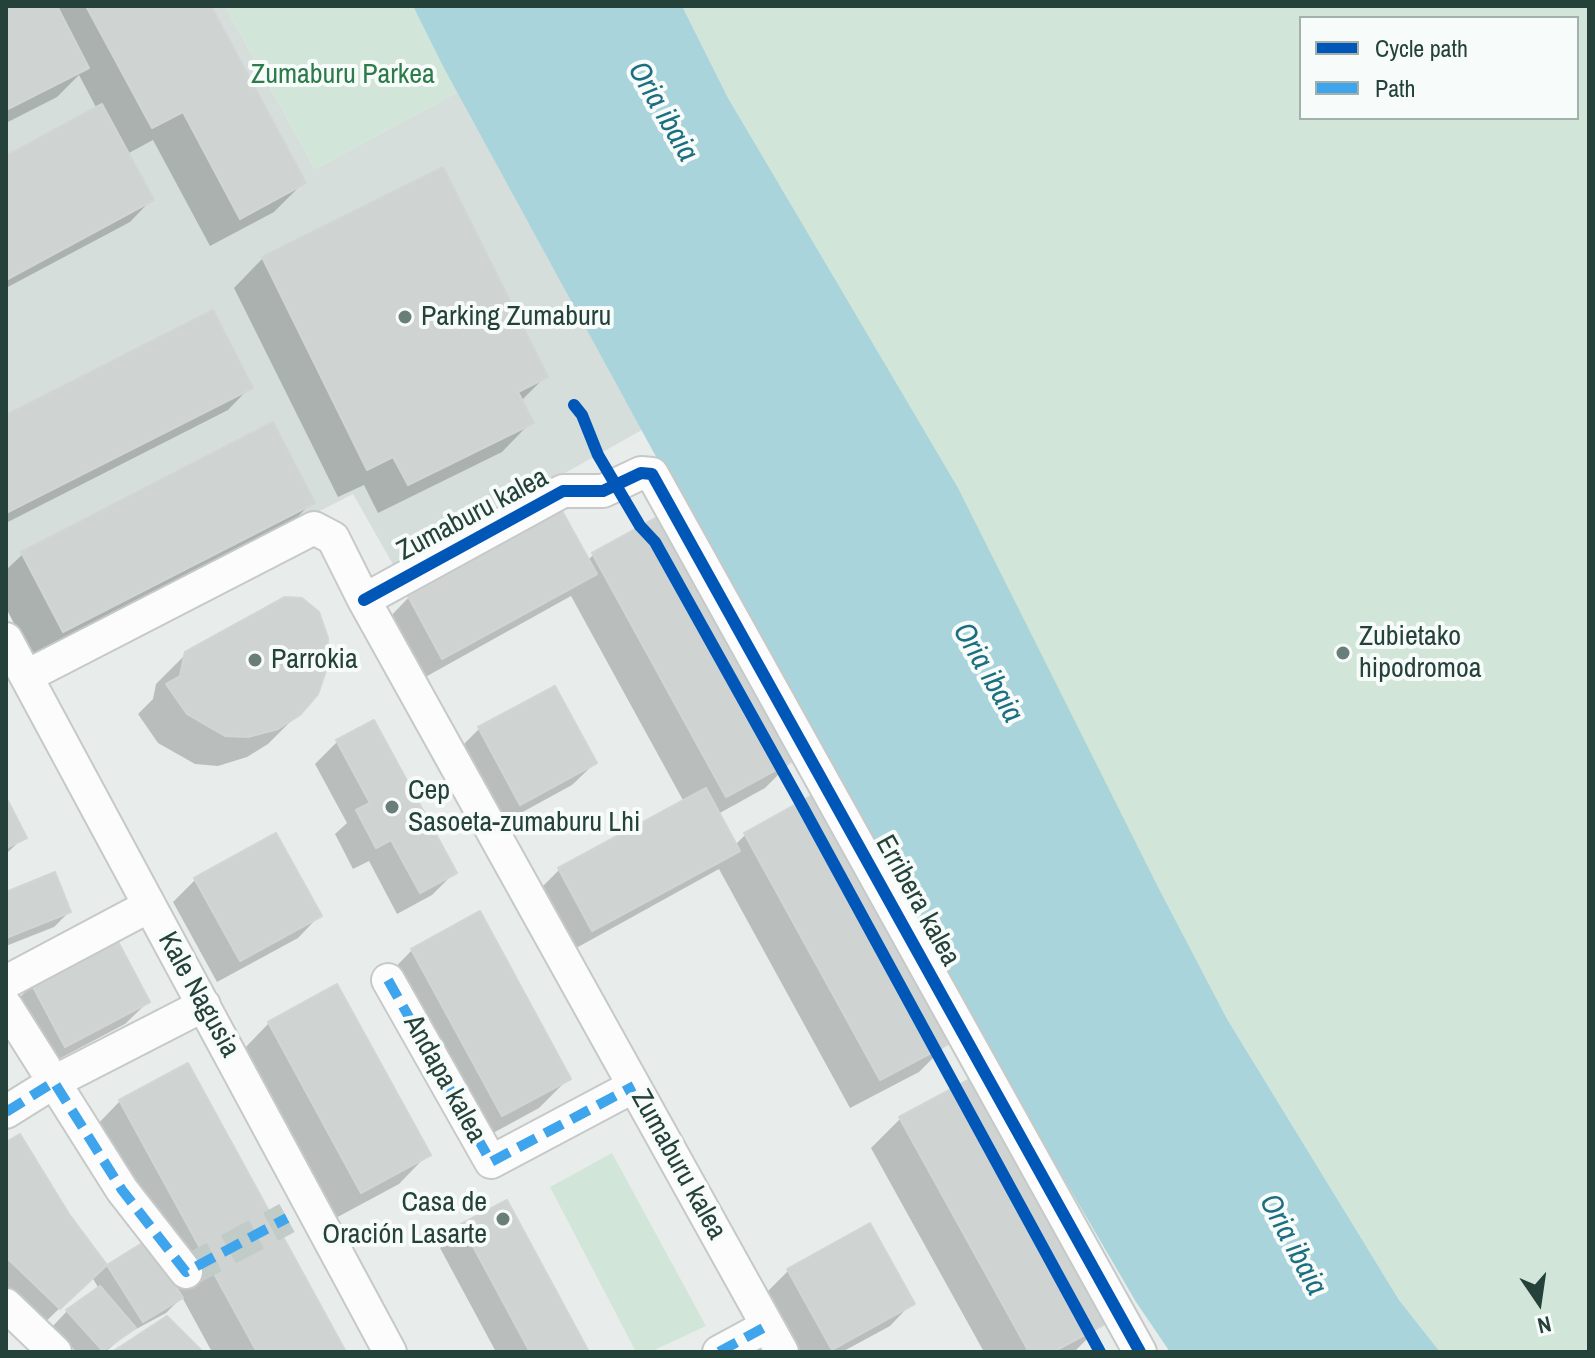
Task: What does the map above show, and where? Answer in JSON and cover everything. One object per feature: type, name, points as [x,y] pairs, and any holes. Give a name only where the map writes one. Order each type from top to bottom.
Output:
[{"type":"street","name":"Zumaburu kalea","points":[[364,600],[563,491],[603,491],[641,473],[652,474]]},
{"type":"street","name":"Erribera kalea","points":[[652,474],[1140,1352]]},
{"type":"street","name":"Zumaburu kalea","points":[[27,676],[314,528],[333,538],[364,600],[774,1339]]},
{"type":"street","name":"Kale Nagusia","points":[[6,639],[390,1352]]},
{"type":"street","points":[[6,982],[149,906]]},
{"type":"street","name":"Andapa kalea","points":[[388,980],[491,1162],[634,1086]]},
{"type":"street","points":[[6,1112],[54,1082],[204,1005]]},
{"type":"street","points":[[6,1006],[122,1190],[186,1272]]},
{"type":"street","points":[[6,1305],[55,1352]]},
{"type":"street","points":[[719,1352],[774,1339]]},
{"type":"shaded area","points":[[6,6],[225,6],[315,169],[458,92],[642,430],[395,568],[353,494],[32,658],[6,608]]},
{"type":"green space","name":"Zumaburu Parkea","points":[[225,6],[413,6],[458,92],[315,169]]},
{"type":"green space","name":"Zubietako hipodromoa","points":[[682,6],[1589,6],[1589,1352],[1440,1352],[1399,1300],[1227,1019],[832,278],[728,98]]},
{"type":"green space","points":[[612,1153],[706,1326],[650,1352],[636,1352],[550,1187]]},
{"type":"water","name":"Oria ibaia","points":[[413,6],[682,6],[728,98],[958,488],[1227,1019],[1399,1300],[1440,1352],[1170,1352],[1136,1302],[997,1064],[702,541]]},
{"type":"building","points":[[6,6],[57,6],[89,68],[6,110]]},
{"type":"building","points":[[86,6],[211,6],[306,183],[240,219],[183,112],[152,128]]},
{"type":"building","points":[[102,104],[154,200],[6,280],[6,156]]},
{"type":"building","name":"Parking Zumaburu","points":[[443,167],[548,377],[518,392],[534,423],[408,485],[393,457],[367,470],[262,257]]},
{"type":"building","points":[[213,310],[253,388],[6,513],[6,415]]},
{"type":"building","points":[[273,422],[315,503],[63,632],[21,552]]},
{"type":"building","points":[[562,511],[597,574],[442,659],[408,596]]},
{"type":"building","points":[[663,514],[796,759],[726,797],[592,553]]},
{"type":"building","name":"Parrokia","points":[[285,597],[302,598],[319,612],[328,638],[327,668],[318,694],[300,715],[278,729],[248,737],[225,736],[187,714],[166,684],[180,676],[185,652]]},
{"type":"building","points":[[555,686],[597,763],[520,805],[478,727]]},
{"type":"building","name":"Cep Sasoeta-zumaburu Lhi","points":[[374,720],[457,873],[420,893],[391,840],[376,848],[356,810],[370,803],[336,740]]},
{"type":"building","points":[[706,788],[740,851],[592,931],[558,868]]},
{"type":"building","points":[[816,793],[950,1043],[880,1080],[744,833]]},
{"type":"building","points":[[6,797],[27,838],[6,848]]},
{"type":"building","points":[[276,833],[322,916],[240,961],[194,878]]},
{"type":"building","points":[[55,872],[71,912],[6,938],[6,892]]},
{"type":"building","points":[[480,911],[571,1079],[502,1116],[411,949]]},
{"type":"building","points":[[116,938],[150,1002],[65,1047],[31,983]]},
{"type":"building","points":[[337,984],[431,1155],[361,1193],[268,1022]]},
{"type":"building","points":[[188,1063],[346,1352],[257,1352],[119,1100]]},
{"type":"building","points":[[970,1079],[1105,1324],[1053,1352],[1029,1352],[899,1117]]},
{"type":"building","points":[[20,1134],[69,1214],[107,1265],[60,1309],[6,1257],[6,1142]]},
{"type":"building","points":[[507,1200],[589,1352],[530,1352],[461,1224]]},
{"type":"building","points":[[870,1223],[915,1304],[832,1350],[787,1269]]},
{"type":"building","points":[[147,1240],[183,1298],[143,1322],[107,1265]]},
{"type":"building","points":[[100,1286],[136,1328],[103,1351],[66,1310]]},
{"type":"building","points":[[167,1316],[203,1352],[112,1352]]},
{"type":"tunnel","points":[[186,1272],[287,1218]]},
{"type":"marked path","points":[[388,980],[491,1162],[634,1086]]},
{"type":"marked path","points":[[6,1112],[54,1082],[122,1190],[186,1272],[287,1218]]},
{"type":"marked path","points":[[719,1352],[767,1326]]},
{"type":"cycle path","points":[[574,405],[582,415],[598,455],[640,526],[655,542],[800,802],[1100,1352]]},
{"type":"cycle path","points":[[364,600],[563,491],[603,491],[641,473],[652,474],[1140,1352]]},
{"type":"place","name":"Parking Zumaburu","points":[[405,317]]},
{"type":"place","name":"Zubietako hipodromoa","points":[[1343,653]]},
{"type":"place","name":"Parrokia","points":[[255,660]]},
{"type":"place","name":"Cep Sasoeta-zumaburu Lhi","points":[[392,807]]},
{"type":"place","name":"Casa de Oración Lasarte","points":[[503,1219]]}]
